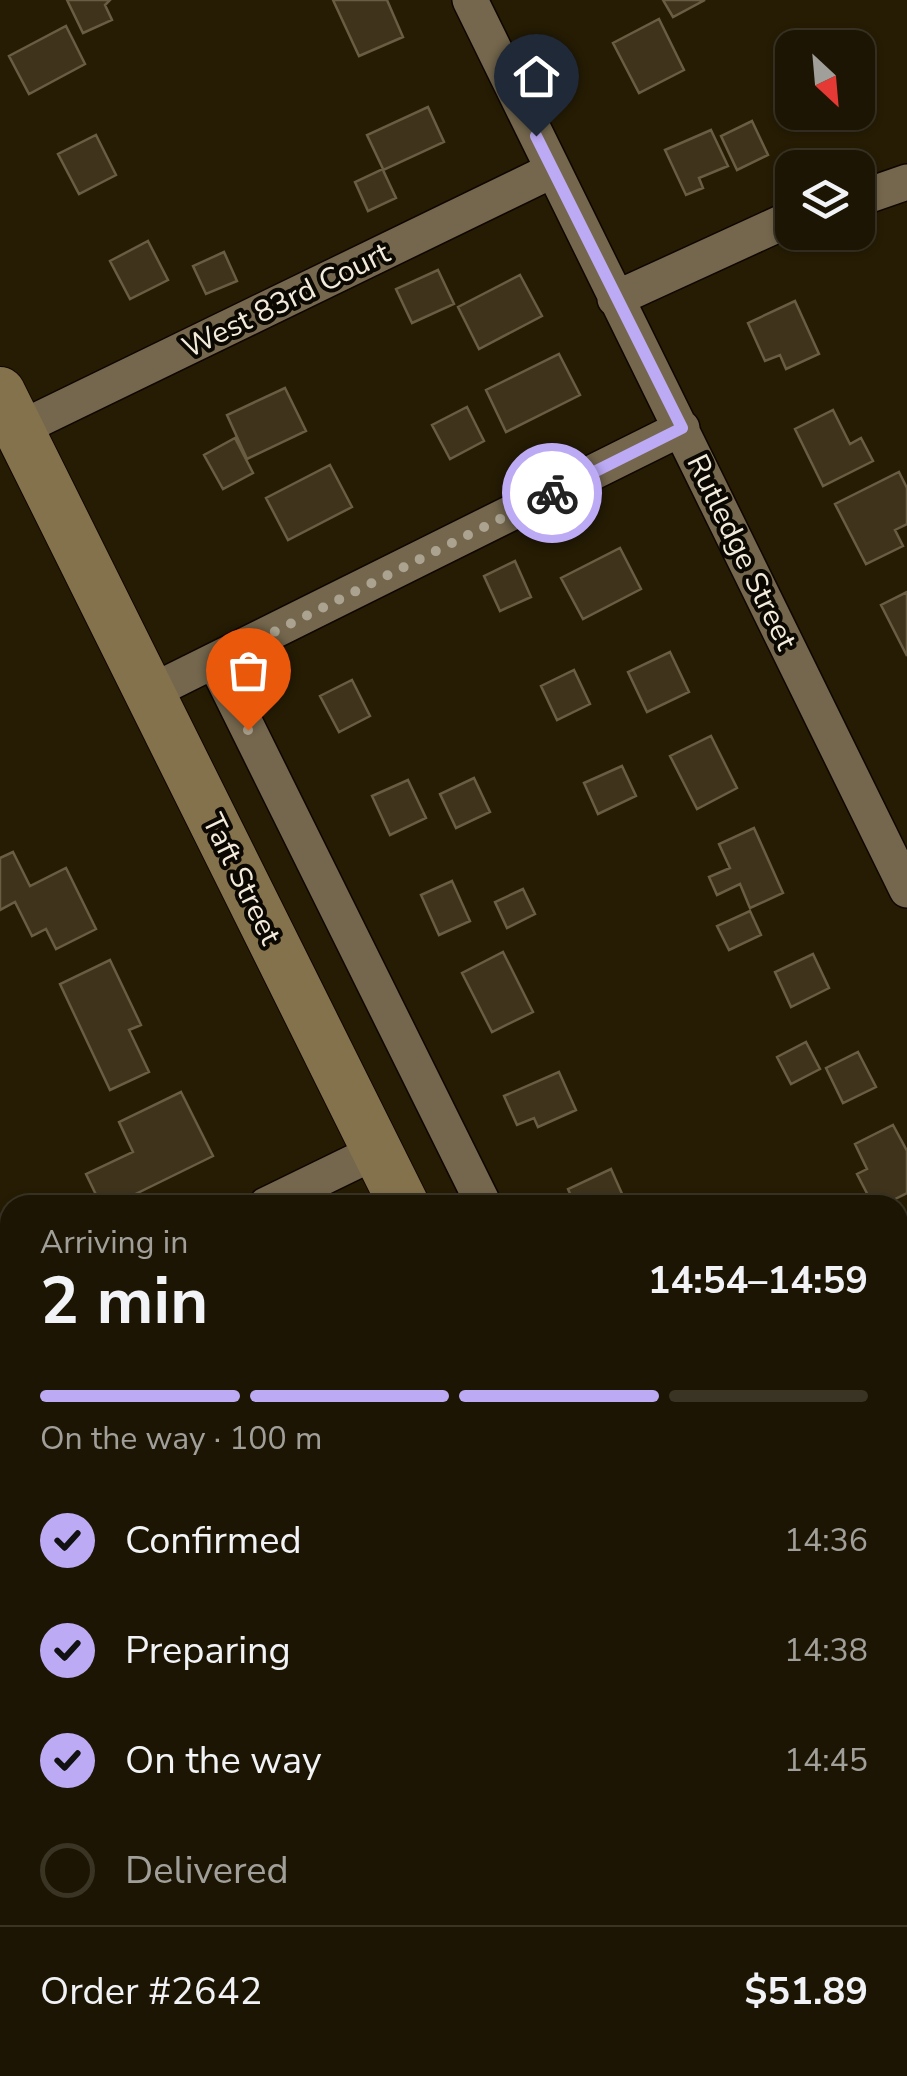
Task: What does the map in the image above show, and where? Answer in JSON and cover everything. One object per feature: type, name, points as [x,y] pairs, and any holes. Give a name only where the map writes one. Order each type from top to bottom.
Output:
[{"type":"main road","name":"Taft Street","points":[[6,420],[149,692],[399,1195]]},
{"type":"street","name":"Rutledge Street","points":[[470,0],[907,890]]},
{"type":"street","name":"West 83rd Court","points":[[6,420],[552,170]]},
{"type":"street","points":[[875,194],[907,182]]},
{"type":"street","points":[[615,300],[775,226]]},
{"type":"street","points":[[149,692],[682,428]]},
{"type":"street","points":[[214,662],[479,1195]]},
{"type":"street","points":[[287,1195],[377,1151]]},
{"type":"building","points":[[67,0],[110,0],[105,5],[112,20],[83,33]]},
{"type":"building","points":[[333,0],[387,0],[403,37],[359,56]]},
{"type":"building","points":[[663,0],[705,0],[673,17]]},
{"type":"building","points":[[659,19],[684,70],[639,93],[613,43]]},
{"type":"building","points":[[66,26],[85,64],[29,94],[9,56]]},
{"type":"building","points":[[428,107],[444,142],[383,170],[396,198],[368,211],[355,182],[383,169],[367,135]]},
{"type":"building","points":[[752,121],[768,155],[737,170],[721,136]]},
{"type":"building","points":[[711,130],[728,166],[699,178],[703,188],[686,195],[665,150]]},
{"type":"building","points":[[96,135],[116,175],[79,194],[58,154]]},
{"type":"building","points":[[148,241],[168,280],[130,299],[110,261]]},
{"type":"building","points":[[224,252],[237,281],[206,294],[193,266]]},
{"type":"building","points":[[438,270],[454,304],[412,323],[396,289]]},
{"type":"building","points":[[520,275],[542,316],[479,349],[458,307]]},
{"type":"building","points":[[795,301],[819,354],[786,369],[780,355],[765,361],[748,323]]},
{"type":"building","points":[[559,354],[580,395],[506,432],[486,390]]},
{"type":"building","points":[[285,388],[306,431],[247,459],[227,415]]},
{"type":"building","points":[[467,407],[484,441],[450,459],[432,425]]},
{"type":"building","points":[[833,410],[850,444],[861,438],[873,461],[823,486],[795,429]]},
{"type":"building","points":[[235,438],[253,473],[223,489],[204,455]]},
{"type":"building","points":[[330,465],[352,507],[288,540],[266,498]]},
{"type":"building","points":[[899,472],[907,488],[907,524],[895,530],[903,546],[866,564],[835,504]]},
{"type":"building","points":[[620,548],[641,589],[583,619],[561,578]]},
{"type":"building","points":[[515,561],[531,597],[500,611],[484,576]]},
{"type":"building","points":[[907,592],[907,656],[881,605]]},
{"type":"building","points":[[670,652],[689,692],[647,712],[628,672]]},
{"type":"building","points":[[574,670],[590,704],[557,720],[541,686]]},
{"type":"building","points":[[352,680],[370,716],[339,732],[320,696]]},
{"type":"building","points":[[711,736],[737,788],[697,809],[670,756]]},
{"type":"building","points":[[622,766],[636,796],[598,814],[584,783]]},
{"type":"building","points":[[474,778],[490,812],[456,828],[440,794]]},
{"type":"building","points":[[408,780],[426,818],[390,835],[372,796]]},
{"type":"building","points":[[754,828],[783,893],[750,908],[740,884],[717,895],[709,877],[730,868],[719,844]]},
{"type":"building","points":[[13,852],[30,886],[66,868],[96,929],[56,949],[46,929],[32,936],[15,902],[0,910],[0,858]]},
{"type":"building","points":[[452,881],[470,921],[439,935],[421,895]]},
{"type":"building","points":[[523,889],[535,914],[507,928],[495,902]]},
{"type":"building","points":[[750,911],[761,935],[729,950],[717,926]]},
{"type":"building","points":[[503,952],[533,1012],[492,1032],[462,973]]},
{"type":"building","points":[[813,954],[829,988],[791,1007],[775,972]]},
{"type":"building","points":[[110,960],[141,1025],[129,1030],[149,1072],[110,1090],[60,984]]},
{"type":"building","points":[[806,1042],[820,1069],[791,1084],[777,1057]]},
{"type":"building","points":[[858,1052],[876,1087],[843,1103],[826,1068]]},
{"type":"building","points":[[559,1072],[576,1110],[538,1127],[534,1118],[517,1125],[504,1096]]},
{"type":"building","points":[[181,1092],[213,1156],[133,1195],[96,1195],[86,1174],[133,1152],[119,1122]]},
{"type":"building","points":[[893,1125],[907,1151],[907,1193],[868,1195],[857,1174],[867,1169],[855,1144]]},
{"type":"building","points":[[611,1169],[623,1195],[571,1195],[568,1189]]},
{"type":"way so far","points":[[248,730],[214,662],[552,493]]},
{"type":"route","points":[[536,136],[682,428],[552,493]]}]
